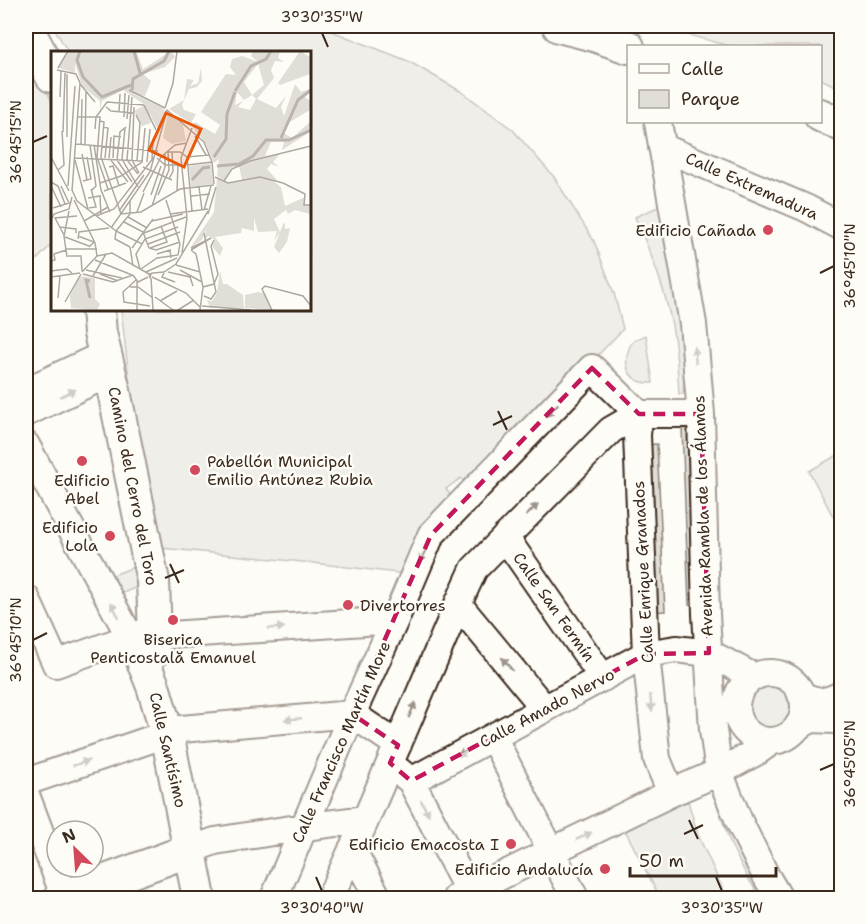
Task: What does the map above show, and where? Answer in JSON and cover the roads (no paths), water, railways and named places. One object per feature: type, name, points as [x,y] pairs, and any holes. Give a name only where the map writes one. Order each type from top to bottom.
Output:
[{"type":"main road","points":[[26,26],[51,74]]},
{"type":"main road","points":[[560,26],[627,47]]},
{"type":"main road","points":[[822,116],[842,125]]},
{"type":"main road","name":"Camino del Cerro del Toro","points":[[98,310],[100,333],[153,581],[146,640]]},
{"type":"main road","name":"Calle Santísimo","points":[[146,640],[153,686],[167,733],[199,898]]},
{"type":"main road","points":[[63,898],[190,850]]},
{"type":"street","name":"Avenida Rambla de los Álamos","points":[[658,123],[693,324],[701,414],[706,614],[713,730],[719,772],[739,821],[779,898]]},
{"type":"street","name":"Calle Extremadura","points":[[663,147],[806,208],[842,227]]},
{"type":"street","points":[[26,391],[108,363]]},
{"type":"street","points":[[26,413],[108,363]]},
{"type":"street","name":"Calle Francisco Martín More","points":[[274,898],[431,535],[592,368],[639,414]]},
{"type":"street","points":[[330,898],[474,569],[611,430],[639,414],[701,414]]},
{"type":"street","name":"Calle Enrique Granados","points":[[639,414],[637,435],[646,654],[657,759],[671,793]]},
{"type":"street","name":"Calle Santísimo","points":[[26,445],[36,478],[146,640]]},
{"type":"street","name":"Calle San Fermín","points":[[505,537],[603,678]]},
{"type":"street","points":[[26,598],[56,664],[146,640],[395,620]]},
{"type":"street","points":[[458,604],[545,709]]},
{"type":"street","name":"Calle Amado Nervo","points":[[411,781],[646,654],[676,649],[709,653],[754,677]]},
{"type":"street","points":[[777,674],[796,685],[801,695],[804,706],[798,726],[782,739],[762,740],[751,735],[742,728],[737,717],[738,694],[754,677],[777,674]]},
{"type":"street","points":[[798,726],[812,719],[834,720],[838,706],[801,695]]},
{"type":"street","points":[[26,782],[181,729],[352,714],[394,754],[411,781],[466,896],[671,793],[719,772],[772,741]]},
{"type":"street","points":[[493,737],[575,898]]},
{"type":"street","points":[[26,795],[63,898]]},
{"type":"street","points":[[190,850],[215,841],[366,819]]},
{"type":"street","points":[[352,849],[378,898]]},
{"type":"place","name":"Edificio Cañada","points":[[768,230]]},
{"type":"place","name":"Edificio Abel","points":[[82,461]]},
{"type":"place","name":"Pabellón Municipal Emilio Antúnez Rubia","points":[[195,470]]},
{"type":"place","name":"Edificio Lola","points":[[110,536]]},
{"type":"place","name":"Divertorres","points":[[348,605]]},
{"type":"place","name":"Biserica Penticostală Emanuel","points":[[173,620]]},
{"type":"place","name":"Edificio Emacosta I","points":[[511,844]]},
{"type":"place","name":"Edificio Andalucía","points":[[605,869]]}]
